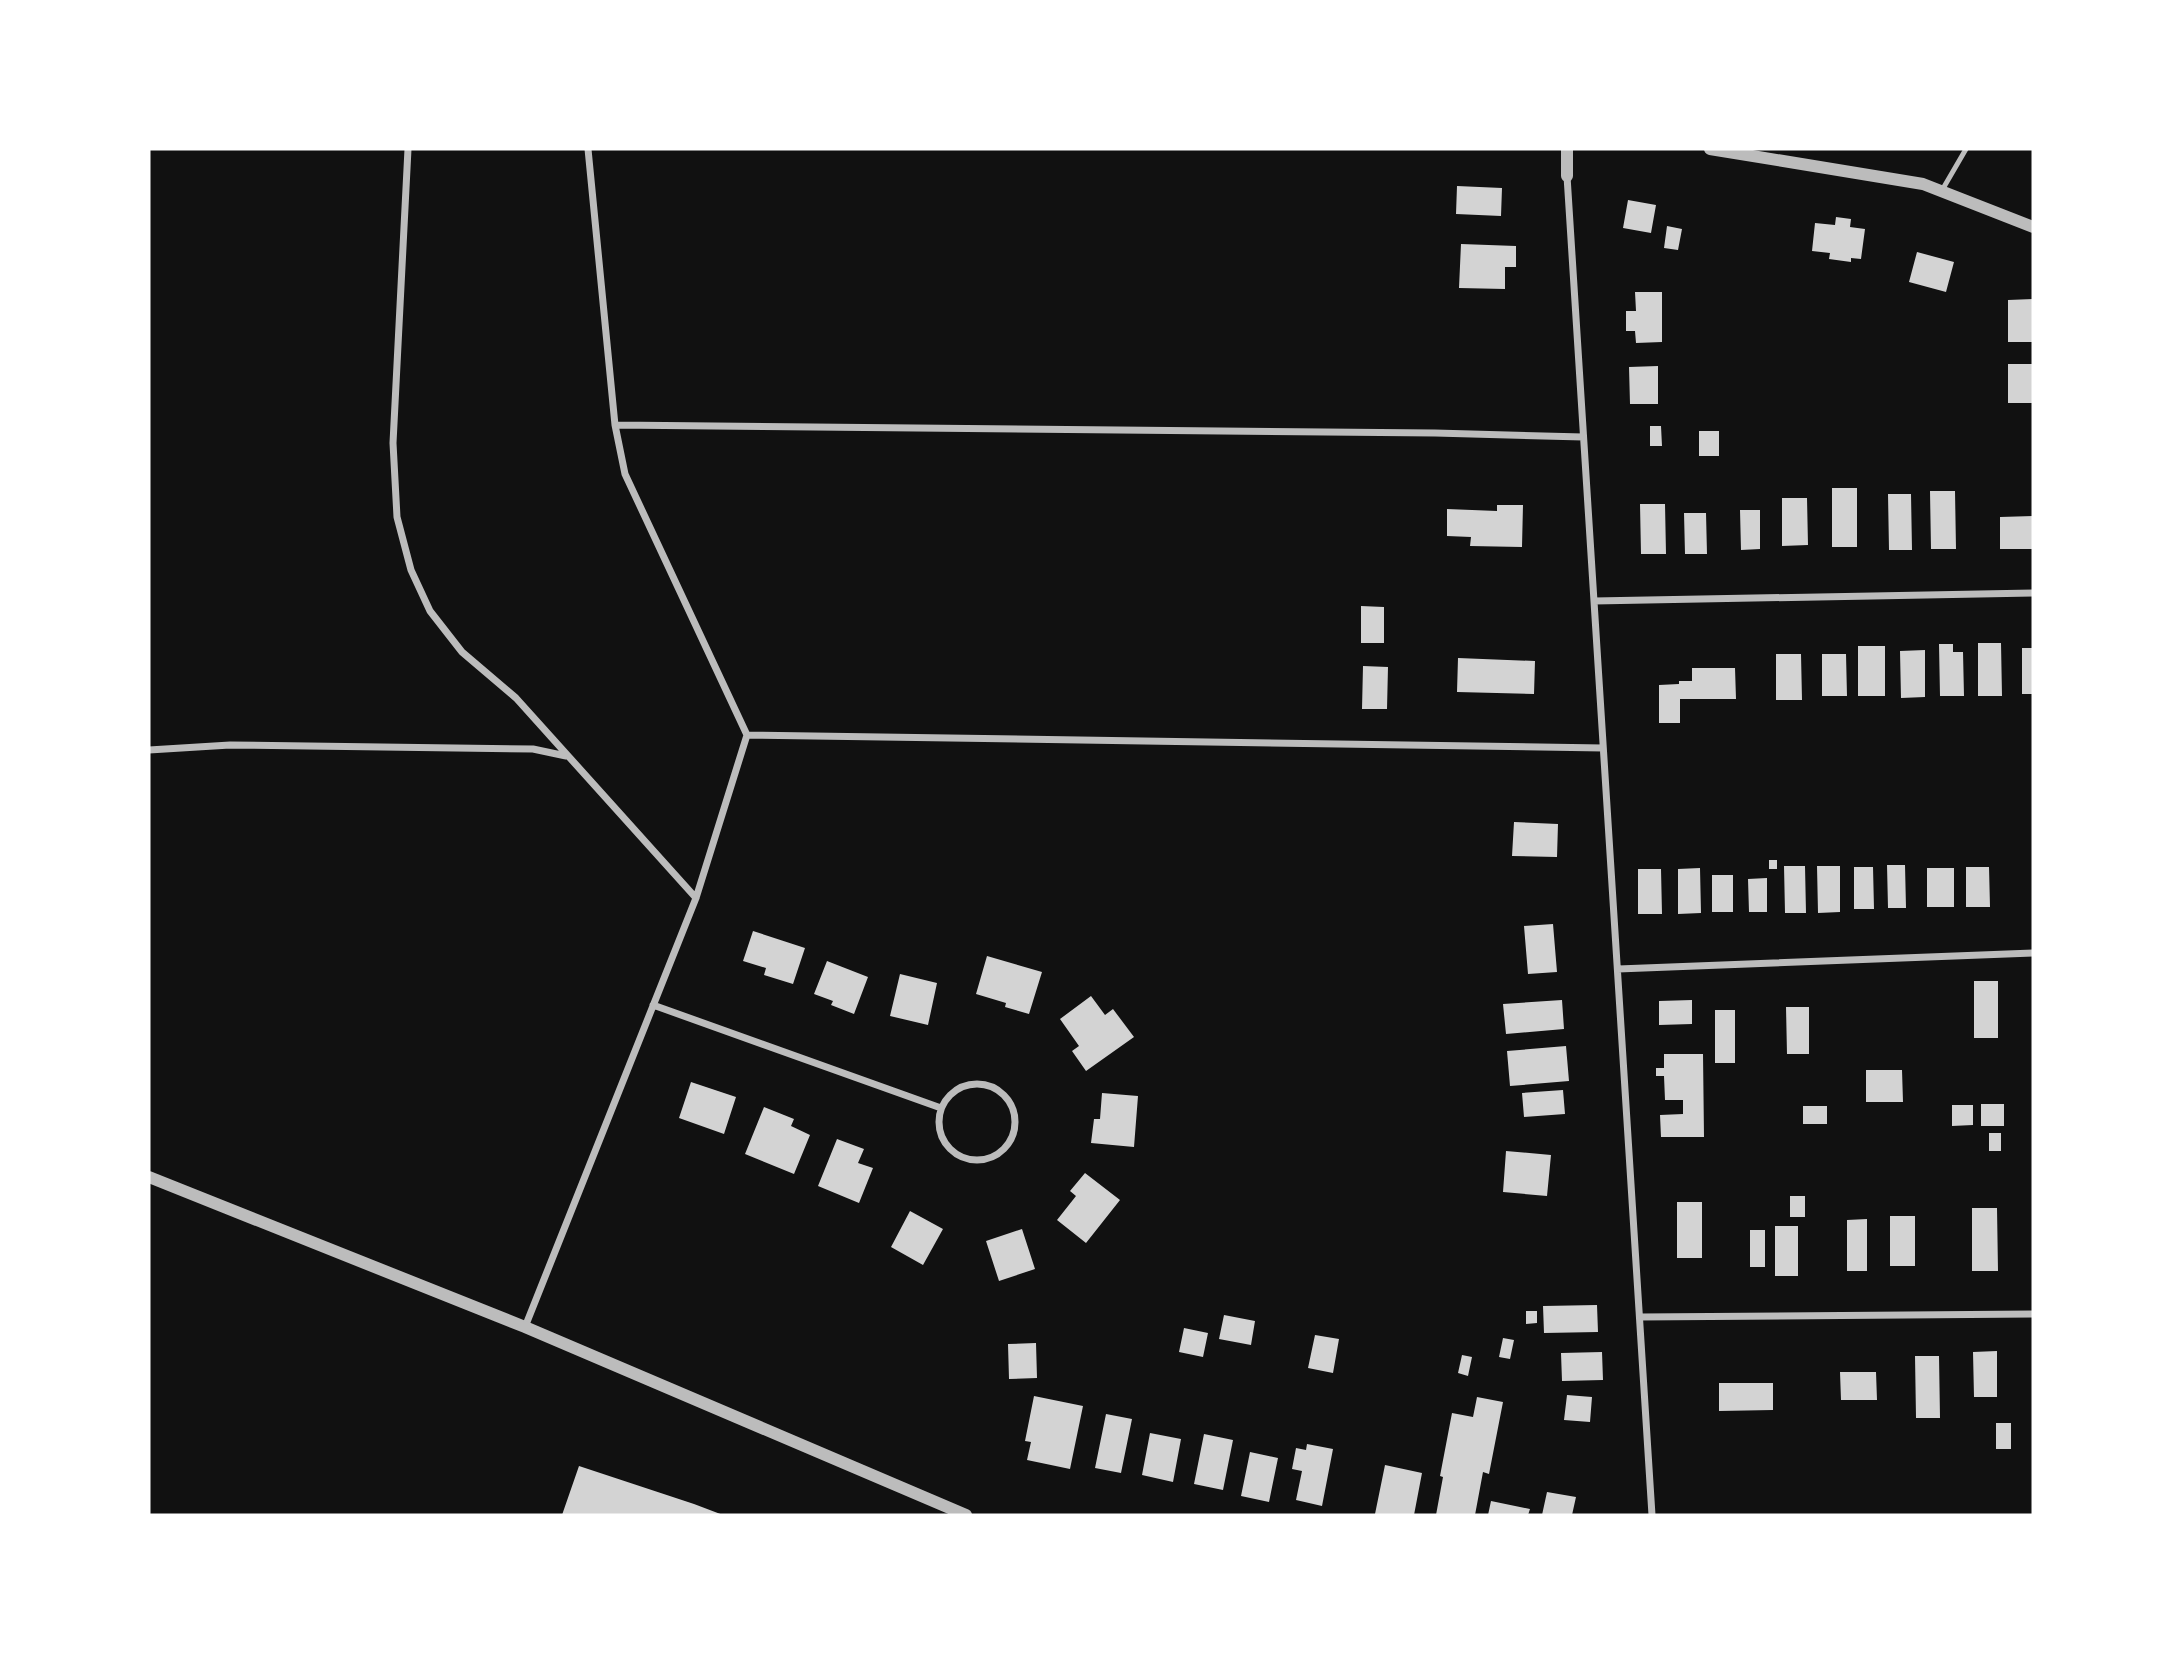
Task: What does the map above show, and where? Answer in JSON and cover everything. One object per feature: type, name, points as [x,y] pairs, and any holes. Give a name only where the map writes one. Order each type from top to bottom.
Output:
[{"type":"street","points":[[408,149],[393,443],[397,517],[411,570],[430,611],[462,652],[516,698],[696,898]]},
{"type":"street","points":[[525,1327],[696,898],[747,735],[625,474],[615,425],[588,149]]},
{"type":"street","points":[[1567,149],[1652,1515]]},
{"type":"street","points":[[1710,149],[1923,184],[2033,227]]},
{"type":"street","points":[[615,425],[1583,437]]},
{"type":"street","points":[[1594,601],[2033,593]]},
{"type":"street","points":[[747,735],[1604,748]]},
{"type":"street","points":[[149,750],[230,745],[533,749],[567,756]]},
{"type":"street","points":[[1618,970],[2033,953]]},
{"type":"street","points":[[653,1005],[941,1108]]},
{"type":"street","points":[[970,1083],[984,1083],[996,1088],[1013,1108],[1016,1121],[1014,1133],[1000,1153],[989,1159],[964,1158],[954,1153],[945,1143],[938,1120],[941,1108],[947,1097],[958,1088],[970,1083]]},
{"type":"street","points":[[149,1177],[525,1327],[966,1515]]},
{"type":"street","points":[[1640,1317],[2033,1314]]},
{"type":"lane","points":[[1941,192],[1966,149]]},
{"type":"building","points":[[1457,186],[1502,188],[1501,216],[1456,214]]},
{"type":"building","points":[[1628,200],[1656,205],[1651,233],[1623,228]]},
{"type":"building","points":[[1836,217],[1851,219],[1850,227],[1865,229],[1861,259],[1851,258],[1851,262],[1829,259],[1830,253],[1812,251],[1815,223],[1835,225]]},
{"type":"building","points":[[1667,226],[1682,229],[1678,250],[1664,248]]},
{"type":"building","points":[[1461,244],[1516,246],[1516,267],[1505,267],[1505,289],[1459,288]]},
{"type":"building","points":[[1917,252],[1954,262],[1946,292],[1909,282]]},
{"type":"building","points":[[1635,292],[1662,292],[1662,342],[1636,343],[1635,331],[1626,331],[1626,311],[1636,311]]},
{"type":"building","points":[[2033,299],[2033,342],[2008,342],[2008,300]]},
{"type":"building","points":[[2008,364],[2033,364],[2033,403],[2008,403]]},
{"type":"building","points":[[1658,366],[1658,404],[1630,404],[1629,367]]},
{"type":"building","points":[[1650,426],[1661,426],[1662,446],[1650,446]]},
{"type":"building","points":[[1699,431],[1719,431],[1719,456],[1699,456]]},
{"type":"building","points":[[1832,488],[1857,488],[1857,547],[1832,547]]},
{"type":"building","points":[[1930,491],[1955,491],[1956,549],[1931,549]]},
{"type":"building","points":[[1888,494],[1911,494],[1912,550],[1889,550]]},
{"type":"building","points":[[1782,498],[1807,498],[1808,545],[1782,546]]},
{"type":"building","points":[[1640,504],[1665,504],[1666,554],[1641,554]]},
{"type":"building","points":[[1497,505],[1523,505],[1522,547],[1470,546],[1471,537],[1447,536],[1447,509],[1497,511]]},
{"type":"building","points":[[1740,510],[1760,510],[1760,549],[1741,550]]},
{"type":"building","points":[[1684,513],[1706,513],[1707,554],[1685,554]]},
{"type":"building","points":[[2033,516],[2033,549],[2000,549],[2000,517]]},
{"type":"building","points":[[1361,606],[1384,607],[1384,643],[1361,643]]},
{"type":"building","points":[[1978,643],[2001,643],[2002,696],[1978,696]]},
{"type":"building","points":[[1939,644],[1953,644],[1953,652],[1963,652],[1964,696],[1940,696]]},
{"type":"building","points":[[1858,646],[1885,646],[1885,696],[1858,696]]},
{"type":"building","points":[[2022,648],[2033,648],[2033,694],[2022,694]]},
{"type":"building","points":[[1925,650],[1925,697],[1901,698],[1900,651]]},
{"type":"building","points":[[1776,654],[1801,654],[1802,700],[1776,700]]},
{"type":"building","points":[[1822,654],[1846,654],[1847,696],[1822,696]]},
{"type":"building","points":[[1458,658],[1535,661],[1534,694],[1457,692]]},
{"type":"building","points":[[1363,666],[1388,667],[1387,709],[1362,709]]},
{"type":"building","points":[[1692,668],[1735,668],[1736,699],[1680,699],[1680,723],[1659,723],[1659,685],[1692,681]]},
{"type":"building","points":[[1514,822],[1558,824],[1557,857],[1512,856]]},
{"type":"building","points":[[1769,860],[1777,860],[1777,869],[1769,869]]},
{"type":"building","points":[[1887,865],[1905,865],[1906,908],[1888,908]]},
{"type":"building","points":[[1784,866],[1805,866],[1806,913],[1785,913]]},
{"type":"building","points":[[1817,866],[1840,866],[1840,912],[1818,913]]},
{"type":"building","points":[[1854,867],[1873,867],[1874,909],[1854,909]]},
{"type":"building","points":[[1966,867],[1989,867],[1990,907],[1966,907]]},
{"type":"building","points":[[1700,868],[1701,913],[1678,914],[1678,869]]},
{"type":"building","points":[[1927,868],[1954,868],[1954,907],[1927,907]]},
{"type":"building","points":[[1638,869],[1661,869],[1662,914],[1638,914]]},
{"type":"building","points":[[1712,875],[1733,875],[1733,912],[1712,912]]},
{"type":"building","points":[[1767,878],[1767,912],[1749,912],[1748,879]]},
{"type":"building","points":[[1553,924],[1557,972],[1528,974],[1524,926]]},
{"type":"building","points":[[753,931],[805,948],[793,984],[764,975],[766,968],[743,961]]},
{"type":"building","points":[[987,956],[1042,972],[1029,1014],[1005,1007],[1006,1003],[976,994]]},
{"type":"building","points":[[827,961],[868,977],[854,1014],[831,1005],[833,1001],[814,994]]},
{"type":"building","points":[[900,974],[937,983],[928,1025],[890,1016]]},
{"type":"building","points":[[1974,981],[1998,981],[1998,1038],[1974,1038]]},
{"type":"building","points":[[1091,996],[1105,1015],[1113,1009],[1134,1037],[1086,1071],[1072,1051],[1079,1046],[1060,1019]]},
{"type":"building","points":[[1562,1000],[1564,1029],[1506,1034],[1503,1004]]},
{"type":"building","points":[[1692,1000],[1692,1024],[1659,1025],[1659,1001]]},
{"type":"building","points":[[1786,1007],[1809,1007],[1809,1054],[1787,1054]]},
{"type":"building","points":[[1715,1010],[1735,1010],[1735,1063],[1715,1063]]},
{"type":"building","points":[[1566,1046],[1569,1081],[1510,1086],[1507,1051]]},
{"type":"building","points":[[1664,1054],[1703,1054],[1704,1137],[1661,1137],[1660,1115],[1683,1114],[1683,1100],[1665,1100],[1664,1076],[1656,1076],[1656,1068],[1664,1068]]},
{"type":"building","points":[[1866,1070],[1902,1070],[1903,1102],[1866,1102]]},
{"type":"building","points":[[691,1082],[736,1097],[724,1134],[679,1118]]},
{"type":"building","points":[[1563,1090],[1565,1114],[1524,1117],[1522,1093]]},
{"type":"building","points":[[1102,1093],[1138,1096],[1134,1147],[1091,1143],[1094,1119],[1100,1119]]},
{"type":"building","points":[[1981,1104],[2004,1104],[2004,1126],[1981,1126]]},
{"type":"building","points":[[1952,1105],[1973,1105],[1973,1125],[1952,1126]]},
{"type":"building","points":[[1803,1106],[1827,1106],[1827,1124],[1803,1124]]},
{"type":"building","points":[[764,1107],[794,1119],[791,1126],[810,1135],[794,1174],[745,1154]]},
{"type":"building","points":[[1989,1133],[2001,1133],[2001,1151],[1989,1151]]},
{"type":"building","points":[[837,1139],[864,1149],[858,1163],[873,1168],[859,1203],[818,1186]]},
{"type":"building","points":[[1506,1151],[1551,1155],[1547,1196],[1503,1192]]},
{"type":"building","points":[[1085,1173],[1120,1200],[1086,1243],[1057,1220],[1076,1196],[1070,1191]]},
{"type":"building","points":[[1790,1196],[1805,1196],[1805,1217],[1790,1217]]},
{"type":"building","points":[[1677,1202],[1702,1202],[1702,1258],[1677,1258]]},
{"type":"building","points":[[1972,1208],[1997,1208],[1998,1271],[1972,1271]]},
{"type":"building","points":[[910,1211],[943,1229],[923,1265],[891,1247]]},
{"type":"building","points":[[1890,1216],[1915,1216],[1915,1266],[1890,1266]]},
{"type":"building","points":[[1867,1219],[1867,1271],[1847,1271],[1847,1220]]},
{"type":"building","points":[[1775,1226],[1798,1226],[1798,1276],[1775,1276]]},
{"type":"building","points":[[1022,1229],[1035,1269],[999,1281],[986,1241]]},
{"type":"building","points":[[1750,1230],[1765,1230],[1765,1267],[1750,1267]]},
{"type":"building","points":[[1597,1305],[1598,1332],[1544,1333],[1543,1306]]},
{"type":"building","points":[[1526,1311],[1537,1311],[1537,1323],[1526,1324]]},
{"type":"building","points":[[1224,1315],[1255,1321],[1251,1345],[1219,1339]]},
{"type":"building","points":[[1184,1328],[1208,1333],[1203,1357],[1179,1352]]},
{"type":"building","points":[[1315,1335],[1339,1339],[1333,1373],[1308,1368]]},
{"type":"building","points":[[1503,1338],[1514,1340],[1510,1359],[1499,1357]]},
{"type":"building","points":[[1036,1343],[1037,1378],[1009,1379],[1008,1344]]},
{"type":"building","points":[[1997,1351],[1997,1397],[1974,1397],[1973,1352]]},
{"type":"building","points":[[1602,1352],[1603,1380],[1562,1381],[1561,1353]]},
{"type":"building","points":[[1462,1355],[1472,1357],[1468,1376],[1458,1373]]},
{"type":"building","points":[[1915,1356],[1939,1356],[1940,1418],[1916,1418]]},
{"type":"building","points":[[1840,1372],[1876,1372],[1877,1400],[1841,1400]]},
{"type":"building","points":[[1719,1383],[1773,1383],[1773,1410],[1719,1411]]},
{"type":"building","points":[[1567,1395],[1592,1397],[1590,1422],[1564,1420]]},
{"type":"building","points":[[1034,1396],[1083,1406],[1070,1469],[1027,1460],[1031,1442],[1025,1441]]},
{"type":"building","points":[[1477,1397],[1503,1402],[1489,1474],[1483,1472],[1475,1515],[1436,1515],[1452,1413],[1473,1417]]},
{"type":"building","points":[[1106,1414],[1132,1419],[1121,1473],[1095,1468]]},
{"type":"building","points":[[1996,1423],[2011,1423],[2011,1449],[1996,1449]]},
{"type":"building","points":[[1150,1433],[1181,1439],[1173,1482],[1142,1475]]},
{"type":"building","points":[[1204,1434],[1233,1440],[1223,1490],[1194,1484]]},
{"type":"building","points":[[1307,1444],[1333,1449],[1322,1506],[1296,1500],[1302,1471],[1292,1469],[1296,1448],[1306,1450]]},
{"type":"building","points":[[1250,1452],[1278,1458],[1269,1502],[1241,1496]]},
{"type":"building","points":[[1385,1465],[1422,1473],[1414,1515],[1375,1514]]},
{"type":"building","points":[[579,1466],[694,1504],[723,1515],[562,1515]]},
{"type":"building","points":[[1547,1492],[1576,1497],[1572,1515],[1542,1515]]},
{"type":"building","points":[[1491,1501],[1530,1509],[1528,1515],[1488,1515]]}]
